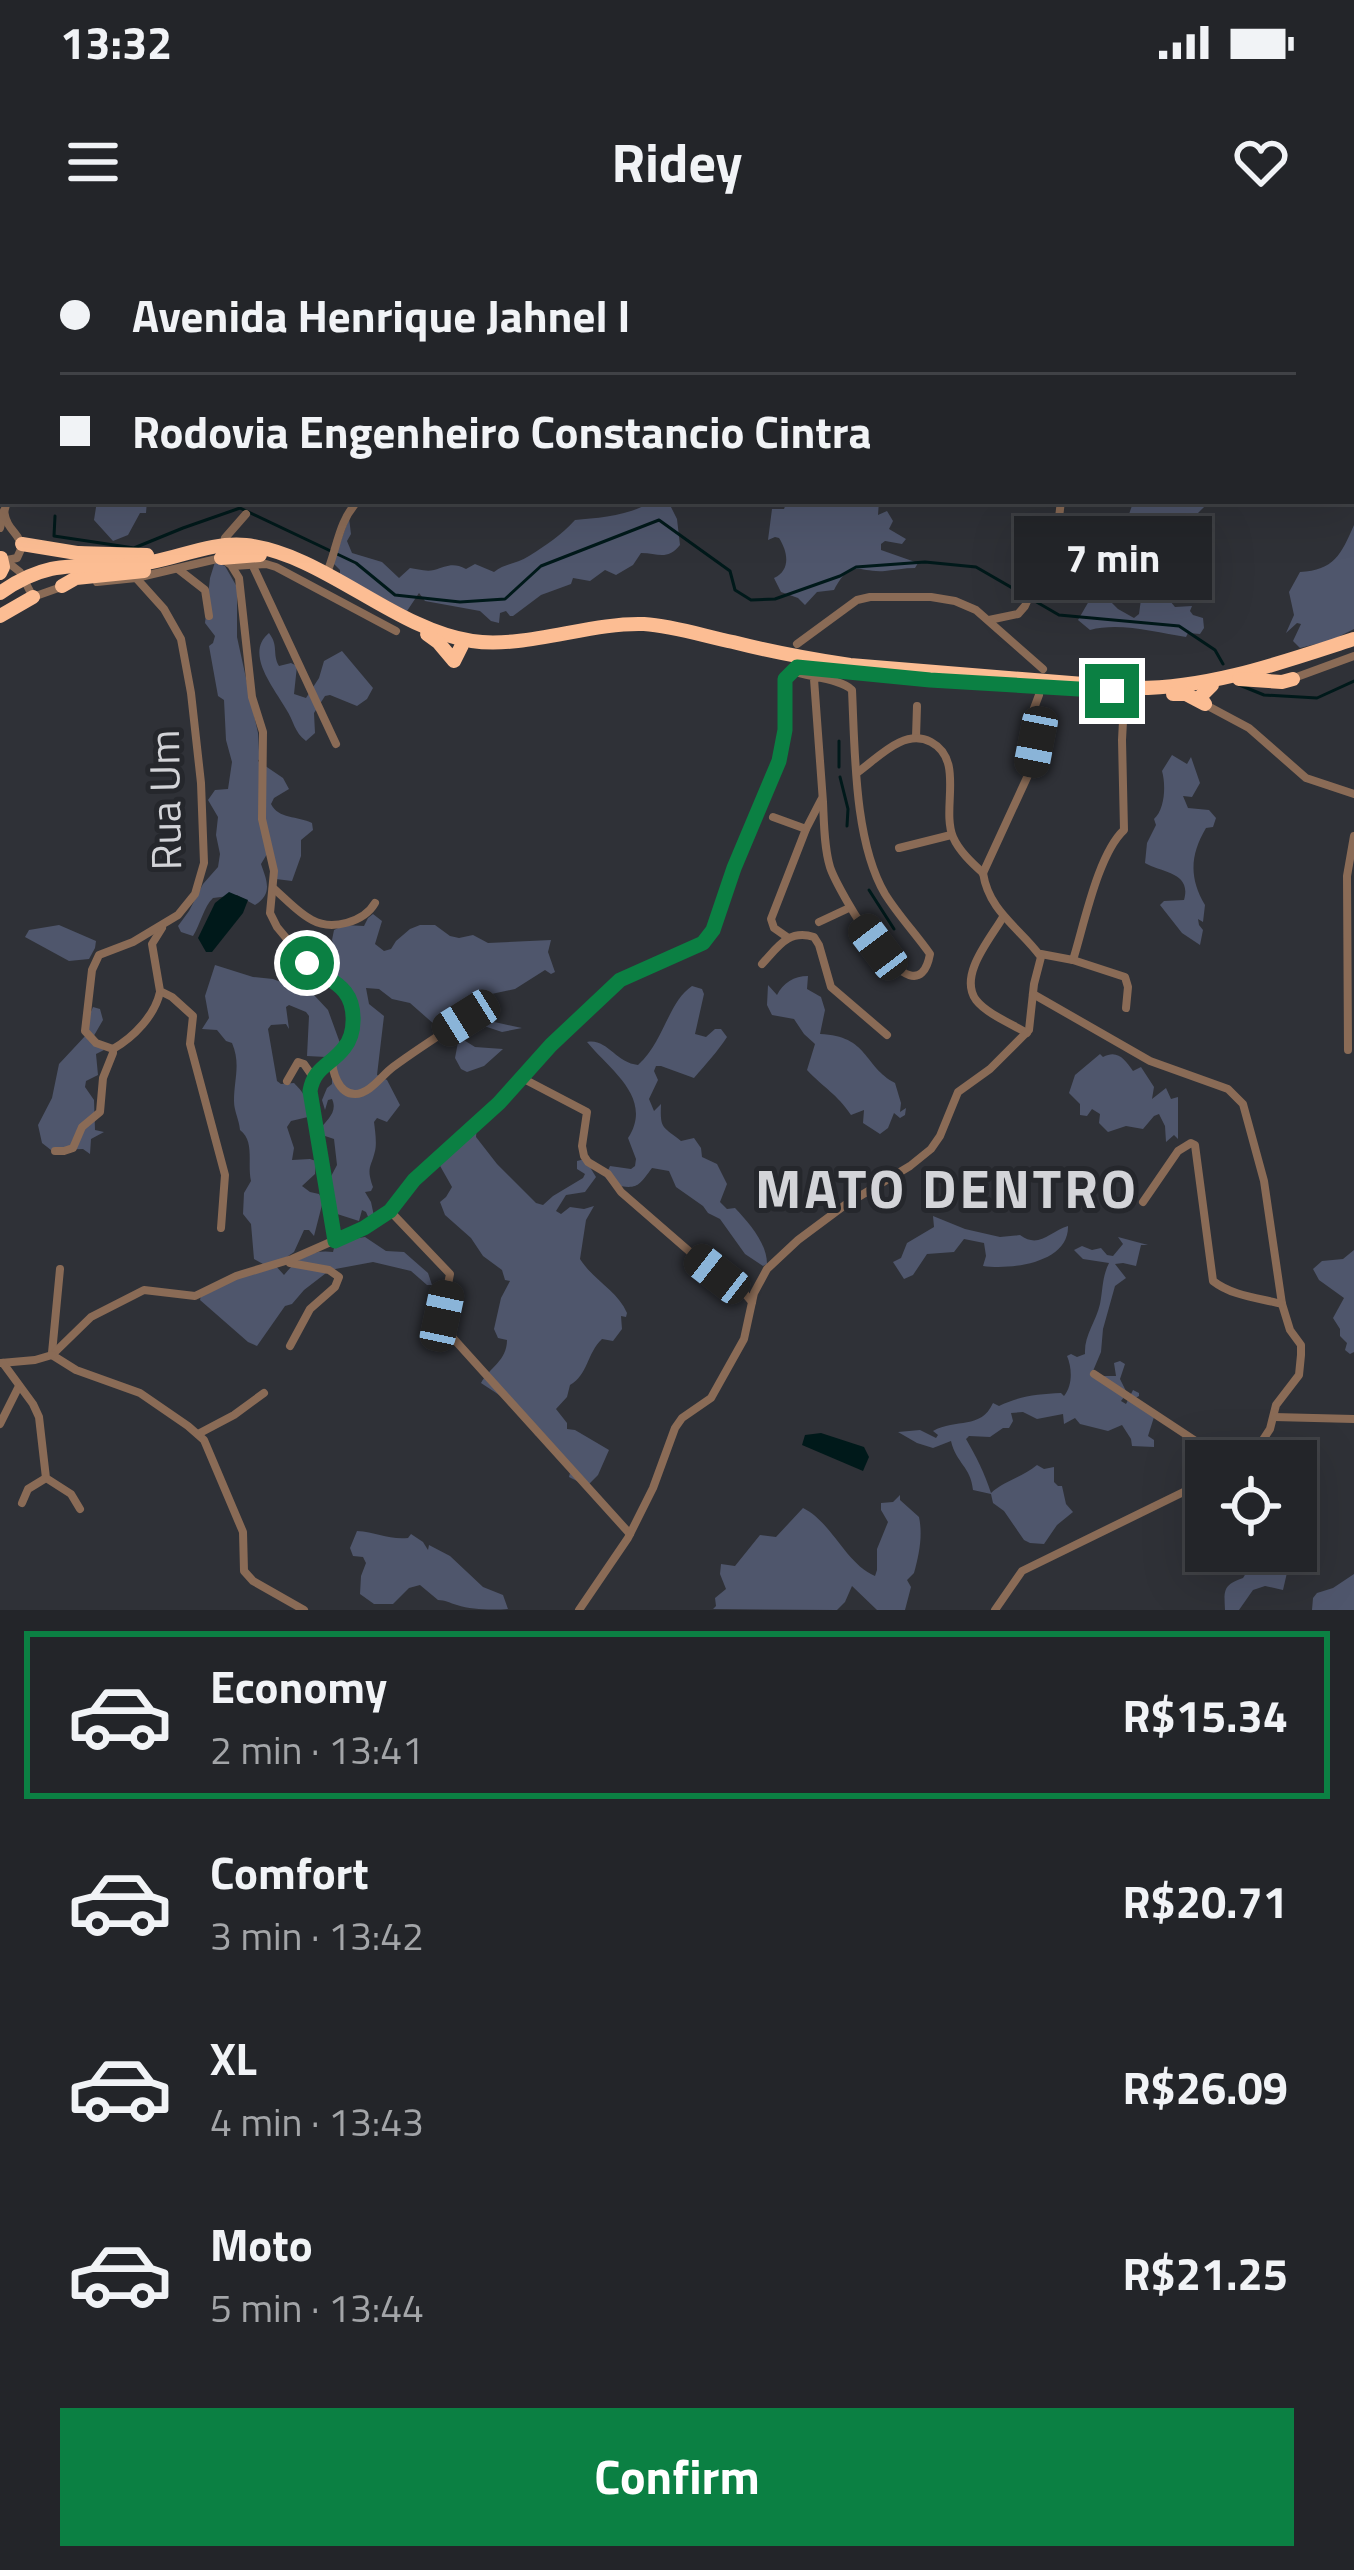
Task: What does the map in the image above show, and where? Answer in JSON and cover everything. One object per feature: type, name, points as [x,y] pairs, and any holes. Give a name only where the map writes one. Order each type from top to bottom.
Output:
[{"type":"highway","points":[[76,553],[160,554],[235,535],[276,545],[295,559]]},
{"type":"highway","points":[[19,543],[158,564]]},
{"type":"highway","points":[[62,586],[76,578],[138,573],[202,548],[237,545],[295,559],[442,634],[481,642],[510,640],[520,631],[526,636],[650,624],[850,677]]},
{"type":"highway","points":[[0,596],[25,578],[66,565],[158,564],[235,550],[304,570],[417,628],[454,661],[462,645],[497,648],[648,631],[769,654],[789,663],[792,671],[802,666],[850,677],[1024,681],[1045,676],[1042,669]]},
{"type":"highway","points":[[230,561],[258,560]]},
{"type":"highway","points":[[0,616],[33,597]]},
{"type":"highway","points":[[1155,693],[1234,680],[1282,682],[1290,672],[1354,642]]},
{"type":"highway","points":[[1039,695],[1047,688],[1075,685],[1164,688],[1201,683],[1354,642]]},
{"type":"highway","points":[[769,654],[800,651],[869,666],[1186,694],[1205,704]]},
{"type":"highway","points":[[1042,669],[1075,685]]},
{"type":"highway","points":[[1024,681],[1040,687],[1039,695]]},
{"type":"highway","points":[[1205,704],[1200,695],[1212,685]]},
{"type":"street","points":[[326,575],[344,520],[356,504]]},
{"type":"street","points":[[988,620],[1018,614],[1025,606],[1058,534],[1061,504]]},
{"type":"street","points":[[0,528],[6,506]]},
{"type":"street","points":[[6,506],[6,524],[19,543],[33,597],[62,586],[230,561],[241,585],[252,697],[263,732],[262,818],[274,871],[272,919],[307,963],[338,985],[350,1002],[350,1038],[313,1077],[310,1091],[335,1241]]},
{"type":"street","points":[[235,535],[246,514]]},
{"type":"street","points":[[0,537],[6,534],[19,543]]},
{"type":"street","points":[[1,560],[17,558],[19,543]]},
{"type":"street","points":[[1,560],[25,578]]},
{"type":"street","points":[[258,560],[397,631]]},
{"type":"street","points":[[258,560],[336,744]]},
{"type":"street","points":[[181,568],[206,590],[209,616]]},
{"type":"street","name":"Rua Um","points":[[113,1049],[96,1043],[85,1031],[92,970],[99,956],[167,923],[190,902],[201,878],[204,852],[201,783],[181,639],[164,609],[136,578]]},
{"type":"street","points":[[800,651],[857,600],[931,597],[976,610],[1042,669]]},
{"type":"street","points":[[1290,672],[1354,656]]},
{"type":"street","points":[[2,1363],[52,1354],[92,1317],[144,1290],[195,1296],[364,1228],[390,1211],[414,1180],[620,980],[703,943],[713,930],[779,761],[785,730],[785,679],[792,671],[814,679],[850,677],[868,855],[886,895],[930,954],[928,965],[916,976],[904,974],[878,947],[849,908],[830,866],[814,679]]},
{"type":"street","points":[[983,873],[1030,771],[1036,742],[1033,711],[1039,695]]},
{"type":"street","points":[[1073,960],[1105,857],[1124,830],[1124,702]]},
{"type":"street","points":[[1205,704],[1249,728],[1306,778],[1354,794]]},
{"type":"street","points":[[916,737],[917,706]]},
{"type":"street","points":[[857,773],[897,742],[916,737],[940,748],[950,766],[952,835],[983,873],[986,889],[1003,917],[1040,954],[1125,977],[1126,1009]]},
{"type":"street","points":[[787,937],[774,928],[771,919],[822,798]]},
{"type":"street","points":[[773,817],[806,829]]},
{"type":"street","points":[[899,848],[952,835]]},
{"type":"street","points":[[1348,1051],[1347,876],[1354,836]]},
{"type":"street","points":[[273,888],[311,920],[328,925],[368,914],[375,903]]},
{"type":"street","points":[[819,922],[849,908]]},
{"type":"street","points":[[1003,917],[973,970],[973,996],[1027,1033]]},
{"type":"street","points":[[56,1150],[73,1148],[82,1127],[100,1112],[103,1078],[113,1049],[124,1043],[158,1003],[154,938],[167,923]]},
{"type":"street","points":[[762,964],[787,937],[814,938],[831,987],[887,1035]]},
{"type":"street","points":[[133,942],[153,955]]},
{"type":"street","points":[[580,1610],[630,1534],[673,1432],[711,1397],[744,1339],[752,1302],[767,1269],[866,1190],[931,1149],[958,1092],[1027,1033],[1040,954]]},
{"type":"street","points":[[160,991],[193,1016],[190,1044],[225,1175],[221,1228]]},
{"type":"street","points":[[1033,994],[1150,1061],[1228,1089],[1243,1104],[1264,1181],[1282,1304],[1290,1330],[1301,1345],[1300,1375],[1276,1405],[1263,1440]]},
{"type":"street","points":[[329,1064],[342,1089],[361,1093],[489,1004]]},
{"type":"street","points":[[287,1082],[300,1061],[313,1077]]},
{"type":"street","points":[[522,1078],[587,1112],[582,1146],[588,1162],[602,1168],[621,1192],[752,1302]]},
{"type":"street","points":[[1143,1202],[1178,1150],[1195,1145],[1213,1281],[1238,1294],[1282,1304]]},
{"type":"street","points":[[390,1211],[450,1274],[442,1327],[630,1534]]},
{"type":"street","points":[[282,1262],[329,1270],[339,1277],[310,1309],[290,1346]]},
{"type":"street","points":[[52,1354],[60,1269]]},
{"type":"street","points":[[52,1354],[76,1370],[140,1394],[198,1434],[243,1532],[244,1571],[304,1610]]},
{"type":"street","points":[[2,1363],[39,1417],[46,1478]]},
{"type":"street","points":[[1094,1374],[1194,1440]]},
{"type":"street","points":[[0,1424],[19,1386]]},
{"type":"street","points":[[198,1434],[264,1393]]},
{"type":"street","points":[[1274,1417],[1354,1419]]},
{"type":"street","points":[[22,1503],[28,1490],[46,1478]]},
{"type":"street","points":[[46,1478],[71,1494],[80,1509]]},
{"type":"street","points":[[995,1610],[1022,1571],[1185,1491]]},
{"type":"shaded area","points":[[97,504],[147,504],[146,513],[140,513],[128,535],[113,541],[94,520]]},
{"type":"shaded area","points":[[670,504],[677,519],[680,545],[675,550],[662,555],[641,553],[633,565],[616,575],[605,570],[590,581],[573,578],[571,584],[541,595],[513,616],[500,613],[499,623],[480,611],[425,601],[419,593],[407,611],[340,575],[333,563],[349,518],[347,541],[352,553],[382,562],[399,578],[410,568],[431,571],[450,565],[466,569],[475,564],[494,572],[536,552],[575,520]]},
{"type":"shaded area","points":[[786,504],[879,504],[878,515],[887,511],[893,521],[889,529],[906,539],[902,544],[885,541],[881,550],[918,563],[915,568],[850,570],[834,590],[817,592],[805,605],[781,592],[774,578],[786,560],[779,538],[768,540],[772,509],[784,509]]},
{"type":"shaded area","points":[[1133,504],[1207,504],[1186,525],[1161,519],[1139,554],[1108,587],[1106,597],[1134,618],[1139,614],[1142,592],[1147,589],[1165,595],[1175,607],[1192,606],[1193,615],[1203,618],[1200,634],[1186,637],[1125,627],[1090,630],[1078,620],[1094,578],[1092,574],[1085,578],[1081,567],[1097,559],[1083,547],[1105,521],[1121,534]]},
{"type":"shaded area","points":[[1354,525],[1354,629],[1300,648],[1293,641],[1301,624],[1286,633],[1294,615],[1289,592],[1300,572],[1335,559]]},
{"type":"shaded area","points":[[215,562],[225,566],[237,587],[237,637],[262,755],[258,761],[283,778],[289,789],[271,804],[283,815],[312,823],[313,830],[301,840],[292,881],[276,879],[267,854],[261,864],[267,887],[261,901],[255,905],[237,895],[213,898],[193,936],[178,926],[218,867],[218,817],[208,800],[215,790],[228,789],[232,762],[224,700],[218,696],[209,646],[215,636],[205,623]]},
{"type":"shaded area","points":[[269,633],[279,666],[297,666],[294,694],[306,698],[324,661],[342,651],[373,688],[367,699],[357,706],[325,696],[314,713],[315,733],[306,741],[260,660],[262,641]]},
{"type":"shaded area","points":[[1172,755],[1187,764],[1191,757],[1200,783],[1192,797],[1183,796],[1188,808],[1209,810],[1216,818],[1213,827],[1206,828],[1194,857],[1196,885],[1205,905],[1203,922],[1198,919],[1203,930],[1200,945],[1182,933],[1160,905],[1184,900],[1184,884],[1145,863],[1162,803],[1162,771]]},
{"type":"shaded area","points":[[229,892],[248,900],[212,952],[206,952],[198,938],[215,903]]},
{"type":"shaded area","points":[[373,914],[382,921],[375,944],[384,951],[410,929],[435,925],[450,936],[473,935],[488,943],[551,940],[548,952],[555,972],[545,970],[515,989],[487,995],[490,1021],[522,1028],[502,1032],[453,1019],[435,1025],[410,1003],[366,988],[369,1004],[384,1016],[377,1075],[387,1080],[400,1105],[387,1122],[377,1118],[374,1122],[373,1187],[365,1192],[374,1216],[369,1219],[362,1210],[359,1221],[334,1213],[327,1184],[337,1165],[334,1139],[319,1130],[333,1112],[332,1099],[325,1110],[322,1100],[332,1084],[332,1065],[346,1042],[355,1005],[322,969],[316,942],[320,937],[337,954],[334,930],[344,925],[364,926]]},
{"type":"shaded area","points":[[59,925],[96,941],[89,959],[69,961],[25,937],[29,930]]},
{"type":"shaded area","points":[[215,965],[314,995],[328,1010],[340,1043],[326,1057],[307,1056],[309,1016],[289,1005],[289,1029],[286,1024],[268,1029],[277,1081],[294,1083],[308,1107],[308,1117],[291,1121],[287,1127],[294,1148],[292,1160],[316,1161],[315,1174],[302,1186],[323,1201],[314,1236],[304,1230],[294,1252],[275,1265],[284,1275],[305,1256],[333,1252],[347,1240],[365,1237],[386,1251],[404,1252],[428,1273],[432,1285],[411,1271],[373,1262],[330,1270],[285,1306],[257,1346],[200,1300],[263,1264],[254,1259],[251,1224],[243,1214],[244,1193],[251,1181],[250,1153],[234,1105],[235,1051],[217,1030],[202,1029],[209,1018],[205,996]]},
{"type":"shaded area","points":[[808,976],[807,989],[821,997],[825,1010],[820,1034],[848,1040],[895,1083],[900,1112],[906,1108],[905,1115],[900,1118],[894,1113],[880,1134],[863,1123],[864,1110],[851,1115],[807,1070],[815,1044],[794,1019],[772,1015],[767,1005],[768,985],[777,995],[790,981]]},
{"type":"shaded area","points":[[692,986],[704,994],[695,1034],[706,1037],[721,1029],[727,1037],[694,1078],[656,1066],[658,1080],[649,1099],[654,1111],[661,1104],[666,1129],[681,1141],[694,1138],[702,1157],[717,1164],[727,1184],[720,1202],[727,1209],[735,1208],[756,1234],[766,1256],[763,1266],[745,1254],[720,1219],[676,1187],[669,1171],[652,1168],[632,1187],[612,1185],[605,1177],[610,1166],[635,1166],[628,1138],[636,1110],[626,1086],[587,1042],[638,1065]]},
{"type":"shaded area","points":[[93,1007],[100,1009],[103,1020],[92,1039],[104,1050],[96,1054],[98,1075],[86,1081],[85,1087],[94,1100],[95,1130],[104,1132],[91,1139],[90,1154],[83,1149],[51,1150],[42,1143],[38,1125],[52,1098],[59,1064],[87,1034]]},
{"type":"shaded area","points":[[459,1037],[475,1047],[503,1049],[484,1066],[467,1072],[455,1058]]},
{"type":"shaded area","points":[[1100,1054],[1121,1057],[1133,1071],[1141,1067],[1154,1087],[1152,1099],[1166,1088],[1171,1099],[1178,1097],[1178,1139],[1174,1135],[1166,1142],[1159,1114],[1143,1129],[1126,1126],[1108,1132],[1099,1123],[1100,1114],[1092,1109],[1087,1116],[1080,1115],[1080,1104],[1069,1093],[1075,1075]]},
{"type":"shaded area","points":[[477,1126],[476,1137],[536,1203],[543,1205],[583,1178],[577,1161],[585,1159],[596,1177],[585,1192],[566,1195],[556,1211],[561,1214],[570,1207],[594,1206],[586,1220],[580,1259],[627,1313],[621,1316],[622,1329],[613,1341],[602,1339],[597,1345],[556,1409],[567,1429],[609,1450],[598,1475],[587,1486],[569,1477],[553,1445],[535,1435],[520,1412],[481,1383],[506,1347],[507,1340],[498,1338],[494,1329],[510,1281],[445,1215],[440,1202],[452,1187],[439,1164]]},
{"type":"shaded area","points":[[933,1216],[965,1229],[1033,1240],[1068,1226],[1059,1248],[1036,1261],[983,1266],[984,1243],[964,1239],[954,1252],[927,1254],[913,1275],[904,1279],[893,1262],[901,1258],[907,1243],[934,1227]]},
{"type":"shaded area","points":[[1118,1237],[1148,1245],[1141,1245],[1136,1266],[1115,1264],[1126,1278],[1115,1286],[1093,1371],[1099,1376],[1116,1376],[1114,1363],[1125,1364],[1120,1379],[1127,1393],[1121,1401],[1126,1404],[1133,1390],[1139,1393],[1133,1399],[1154,1417],[1148,1436],[1154,1447],[1132,1446],[1122,1425],[1108,1431],[1080,1424],[1075,1418],[1064,1424],[1063,1414],[1037,1419],[1023,1412],[1011,1413],[1009,1428],[990,1437],[969,1436],[966,1439],[991,1493],[1037,1465],[1054,1467],[1054,1482],[1062,1486],[1073,1512],[1044,1544],[1030,1543],[993,1503],[991,1494],[973,1490],[951,1441],[933,1448],[898,1432],[920,1430],[936,1438],[933,1431],[982,1417],[993,1403],[999,1406],[1044,1394],[1064,1396],[1071,1376],[1067,1356],[1085,1354],[1109,1263],[1083,1259],[1074,1250],[1101,1248],[1113,1256],[1123,1244]]},
{"type":"shaded area","points":[[1354,1250],[1354,1352],[1350,1354],[1333,1318],[1344,1298],[1319,1280],[1313,1269]]},
{"type":"shaded area","points":[[821,1433],[864,1447],[869,1457],[863,1471],[802,1445],[805,1435]]},
{"type":"shaded area","points":[[900,1495],[919,1517],[921,1531],[914,1573],[907,1580],[911,1587],[905,1610],[877,1610],[852,1586],[837,1610],[713,1609],[715,1598],[726,1589],[721,1564],[735,1566],[760,1535],[776,1537],[803,1508],[875,1576],[877,1549],[888,1522],[881,1503],[893,1502]]},
{"type":"shaded area","points":[[357,1531],[401,1538],[411,1534],[428,1550],[429,1545],[450,1556],[483,1587],[503,1595],[508,1609],[476,1609],[438,1600],[420,1585],[409,1588],[393,1604],[374,1604],[360,1594],[366,1563],[363,1557],[353,1556],[350,1548]]},
{"type":"shaded area","points":[[1247,1572],[1287,1572],[1283,1590],[1265,1586],[1253,1590],[1239,1610],[1225,1610],[1226,1589]]},
{"type":"shaded area","points":[[1354,1574],[1354,1610],[1312,1610],[1317,1593]]},
{"type":"waterway","points":[[55,516],[54,536],[134,548],[240,508],[356,563],[395,595],[460,602],[505,599],[541,566],[659,520],[730,571],[735,590],[751,600],[775,599],[856,567],[925,562],[976,567],[1059,615],[1179,626],[1215,650],[1223,664]]},
{"type":"waterway","points":[[1237,684],[1264,695],[1317,698],[1354,681]]},
{"type":"waterway","points":[[839,741],[839,767]]},
{"type":"waterway","points":[[840,777],[847,826]]},
{"type":"waterway","points":[[869,890],[894,929]]},
{"type":"district","name":"MATO DENTRO","points":[[947,1189]]},
{"type":"route","points":[[307,963],[344,990],[352,1011],[352,1030],[344,1049],[317,1070],[310,1084],[335,1241],[390,1211],[414,1180],[499,1103],[551,1045],[620,980],[703,943],[713,930],[779,761],[787,674],[802,666],[930,680],[1112,691]]}]
